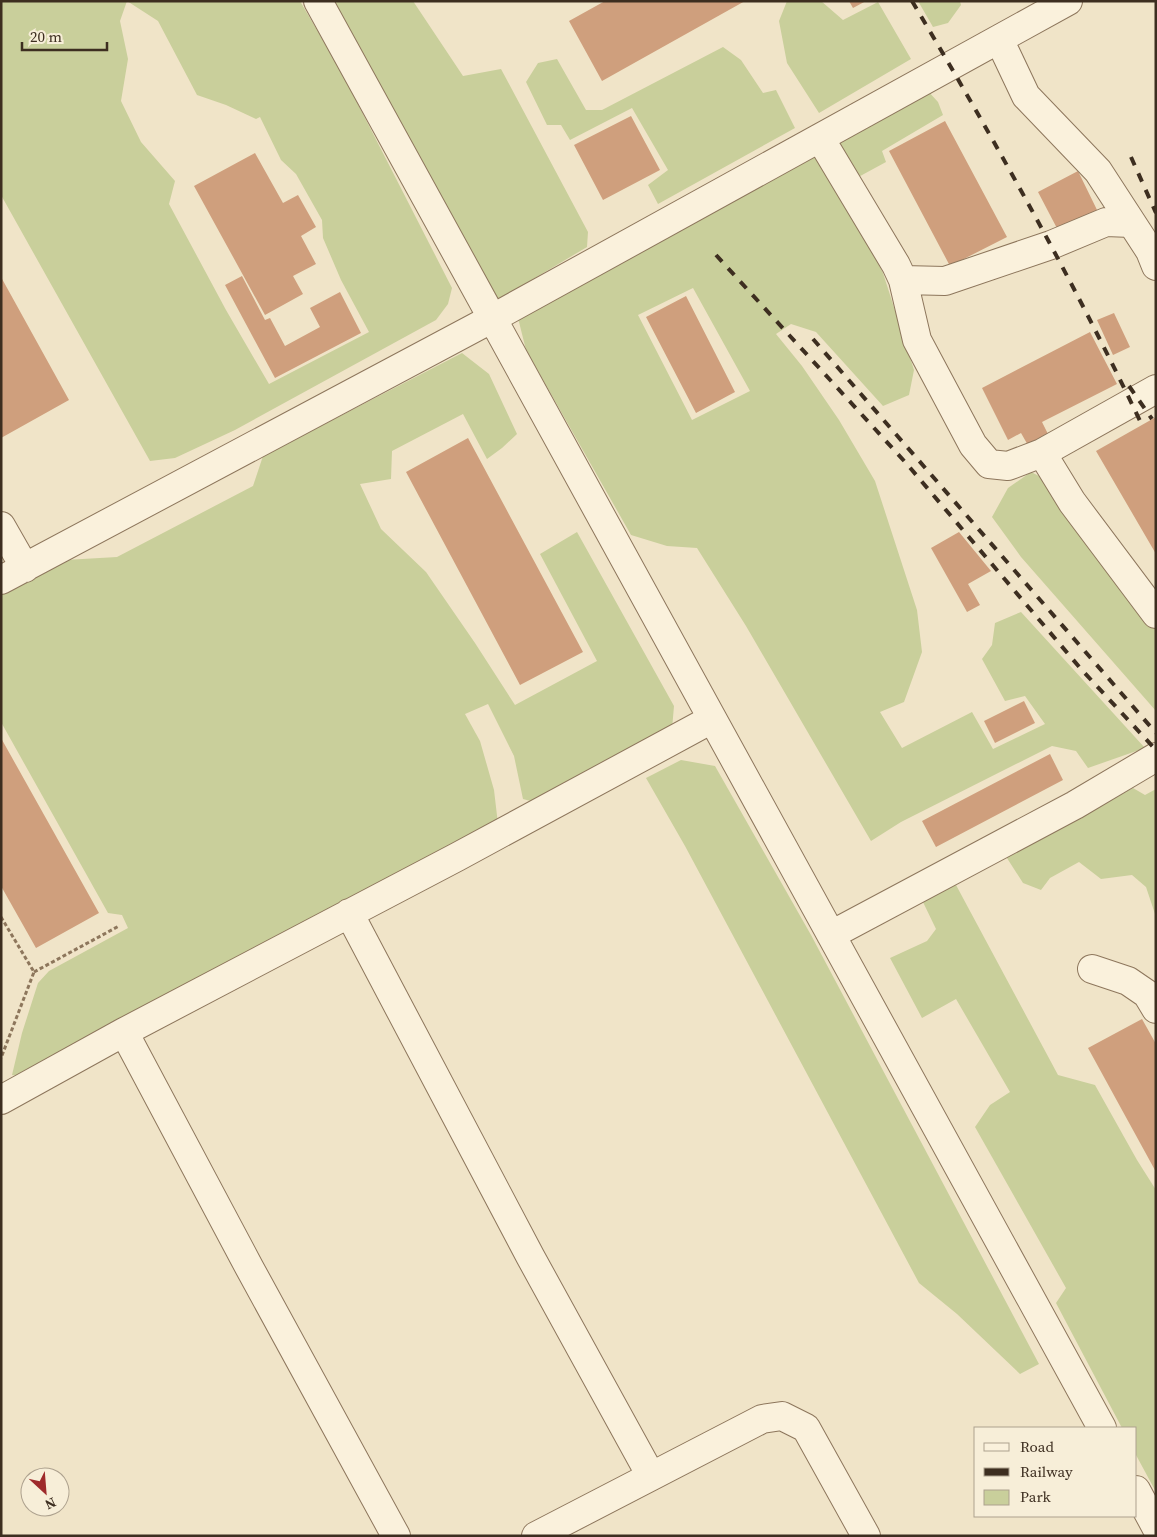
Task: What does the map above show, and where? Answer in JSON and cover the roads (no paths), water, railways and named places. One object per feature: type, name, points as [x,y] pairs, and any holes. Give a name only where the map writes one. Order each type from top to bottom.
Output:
[{"type":"lane","points":[[318,1],[1101,1427]]},
{"type":"lane","points":[[1,526],[13,574],[493,318],[1068,1]]},
{"type":"lane","points":[[998,39],[1026,96],[1098,171],[1150,251],[1156,266]]},
{"type":"lane","points":[[820,138],[896,265],[903,280],[917,340],[974,445],[989,464],[1008,466],[1042,453],[1156,389]]},
{"type":"lane","points":[[903,280],[945,281],[1051,245],[1106,222],[1131,223]]},
{"type":"lane","points":[[1042,453],[1072,502],[1156,614]]},
{"type":"lane","points":[[1,1100],[124,1032],[457,857],[712,719]]},
{"type":"lane","points":[[831,935],[1075,805],[1156,757]]},
{"type":"lane","points":[[349,914],[525,1247],[651,1476]]},
{"type":"lane","points":[[1092,969],[1128,981],[1147,994],[1156,1009]]},
{"type":"lane","points":[[124,1032],[249,1267],[396,1536]]},
{"type":"lane","points":[[536,1536],[762,1419],[782,1416],[806,1428],[866,1536]]},
{"type":"lane","points":[[1137,1492],[1156,1526]]},
{"type":"railway","points":[[912,1],[1032,210],[1142,425]]},
{"type":"railway","points":[[1131,157],[1156,213]]},
{"type":"railway","points":[[716,255],[906,463],[1081,669],[1156,750]]},
{"type":"railway","points":[[813,339],[1156,733]]},
{"type":"railway","points":[[1129,386],[1152,419]]}]
